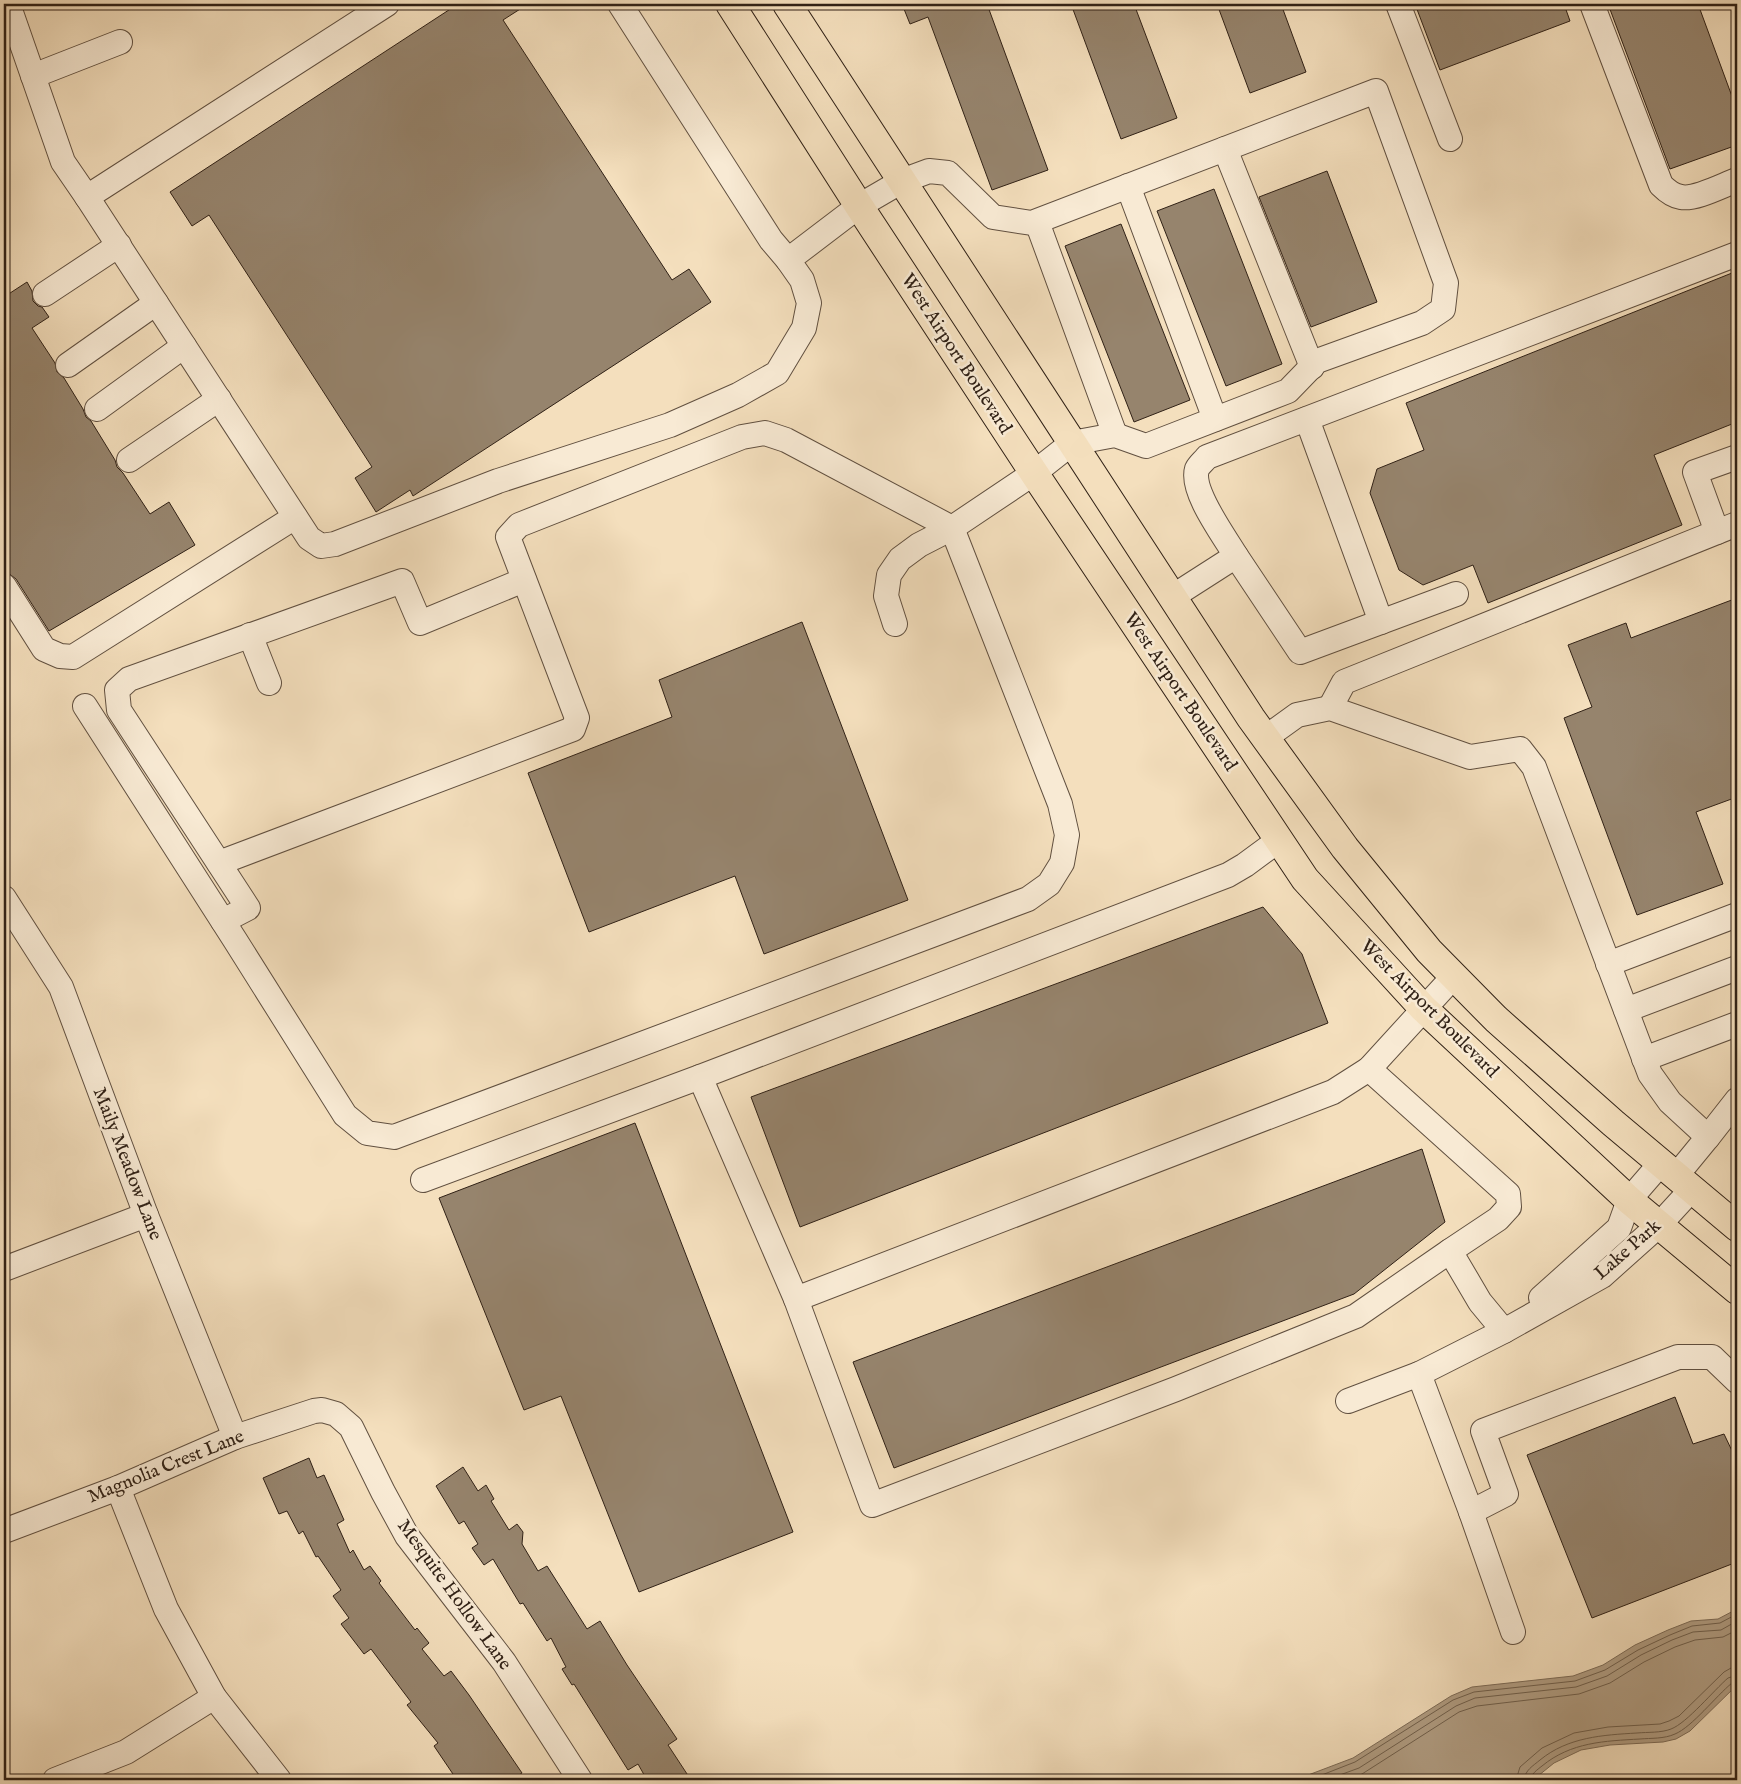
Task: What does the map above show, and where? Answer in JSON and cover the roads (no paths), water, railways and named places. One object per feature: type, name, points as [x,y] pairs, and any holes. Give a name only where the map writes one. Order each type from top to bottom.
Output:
[{"type":"main road","name":"West Airport Boulevard","points":[[730,4],[859,206],[1034,473],[1305,879],[1423,1008],[1629,1200],[1737,1290]]},
{"type":"main road","points":[[787,4],[1265,738],[1345,848],[1429,950],[1496,1019],[1613,1123],[1737,1227]]},
{"type":"street","points":[[87,197],[387,4]]},
{"type":"street","points":[[7,7],[63,162],[309,538],[321,546],[335,544],[498,481],[670,425],[738,395],[777,373],[804,328],[809,303],[802,280],[771,240],[620,4]]},
{"type":"street","points":[[1398,4],[1450,139]]},
{"type":"street","points":[[1592,4],[1661,185],[1671,194],[1682,198],[1692,197],[1737,180]]},
{"type":"street","points":[[33,76],[120,42]]},
{"type":"street","points":[[788,260],[859,206],[902,181],[929,171],[948,173],[993,216],[1032,223],[1376,91],[1446,283],[1442,310],[1422,323],[1317,361],[1288,392],[1146,446],[1115,435],[1072,443],[1034,473],[952,528],[919,545],[900,559],[889,575],[886,596],[895,624]]},
{"type":"street","points":[[1225,149],[1312,367]]},
{"type":"street","points":[[1128,186],[1215,419]]},
{"type":"street","points":[[1037,222],[1115,435]]},
{"type":"street","points":[[44,294],[119,246]]},
{"type":"street","points":[[1456,594],[1300,652],[1236,556],[1206,505],[1196,482],[1197,468],[1207,457],[1737,254]]},
{"type":"street","points":[[68,365],[156,303]]},
{"type":"street","points":[[97,409],[184,346]]},
{"type":"street","points":[[129,460],[219,399]]},
{"type":"street","points":[[1307,419],[1381,622]]},
{"type":"street","points":[[84,706],[223,921],[344,1115],[367,1133],[394,1137],[1028,899],[1049,884],[1062,863],[1067,835],[1060,804],[952,528],[786,440],[765,433],[742,438],[519,525],[508,537],[577,718],[573,728],[219,863]]},
{"type":"street","points":[[1330,708],[1344,682],[1727,528],[1695,472],[1737,457]]},
{"type":"street","points":[[4,586],[44,649],[60,656],[73,657],[295,517]]},
{"type":"street","points":[[1172,597],[1236,556]]},
{"type":"street","points":[[223,921],[248,908],[119,710],[117,690],[129,679],[402,581],[420,623],[524,580]]},
{"type":"street","points":[[250,636],[269,683]]},
{"type":"street","points":[[1265,738],[1297,714],[1330,708],[1470,757],[1520,749],[1534,767],[1650,1074],[1670,1102],[1708,1137]]},
{"type":"street","points":[[423,1180],[700,1077],[1228,875],[1279,840]]},
{"type":"street","name":"Maily Meadow Lane","points":[[4,898],[61,987],[146,1215],[235,1438]]},
{"type":"street","points":[[1608,964],[1737,915]]},
{"type":"street","points":[[1626,1010],[1737,968]]},
{"type":"street","points":[[796,1299],[1333,1092],[1369,1069],[1454,976]]},
{"type":"street","points":[[1644,1059],[1737,1024]]},
{"type":"street","points":[[700,1077],[796,1299],[872,1505],[1176,1389],[1356,1316],[1498,1219],[1509,1207],[1508,1194],[1369,1069]]},
{"type":"street","points":[[1676,1176],[1737,1100]]},
{"type":"street","name":"Lake Park","points":[[1504,1331],[1620,1228],[1629,1200],[1676,1176]]},
{"type":"street","name":"Lake Park","points":[[1348,1401],[1419,1374],[1504,1331],[1602,1276],[1659,1225],[1676,1176]]},
{"type":"street","points":[[4,1269],[146,1215]]},
{"type":"street","points":[[1450,1251],[1480,1302],[1504,1331]]},
{"type":"street","points":[[1471,1512],[1506,1494],[1483,1431],[1678,1357],[1712,1357],[1737,1381]]},
{"type":"street","points":[[1419,1374],[1471,1512],[1513,1632]]},
{"type":"street","name":"Magnolia Crest Lane","points":[[4,1531],[118,1488],[235,1438],[314,1411],[322,1410],[329,1412]]},
{"type":"street","name":"Mesquite Hollow Lane","points":[[329,1412],[342,1418],[351,1427],[407,1536],[504,1662],[580,1780]]},
{"type":"street","points":[[118,1488],[166,1609],[214,1697],[279,1780]]},
{"type":"street","points":[[55,1780],[126,1752],[214,1697]]},
{"type":"water","points":[[1737,1609],[1737,1685],[1690,1731],[1676,1739],[1663,1742],[1610,1745],[1581,1750],[1554,1763],[1533,1780],[1295,1780],[1353,1758],[1451,1696],[1472,1687],[1573,1676],[1603,1665],[1635,1645],[1668,1630],[1691,1621],[1718,1619]]}]
